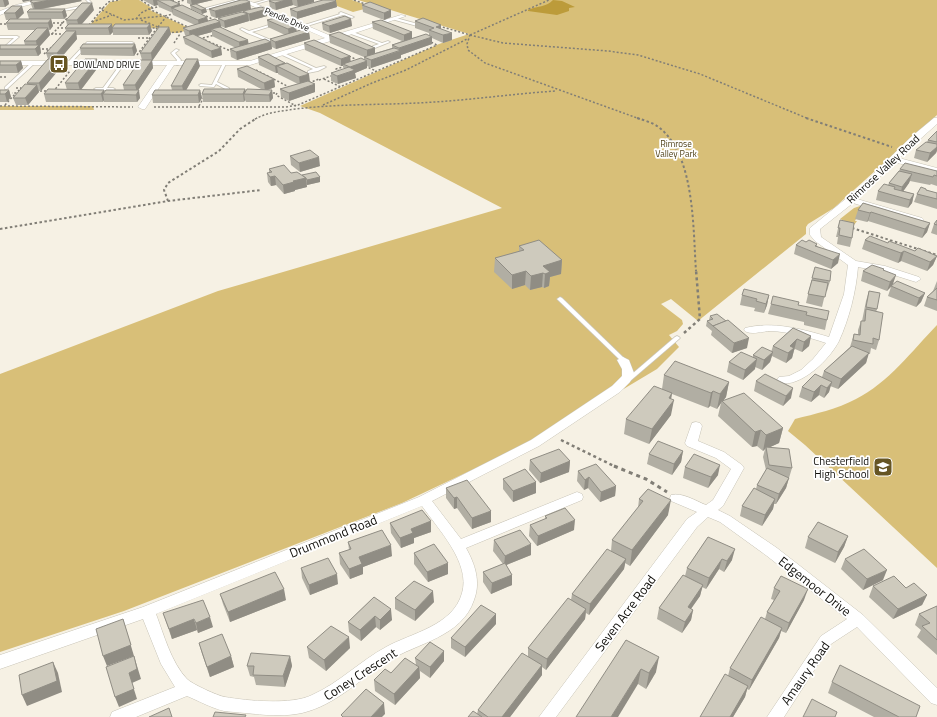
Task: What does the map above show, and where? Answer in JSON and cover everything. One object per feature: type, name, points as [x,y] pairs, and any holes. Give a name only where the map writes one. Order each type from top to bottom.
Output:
[{"type":"street","points":[[0,13],[45,0]]},
{"type":"street","name":"Pendle Drive","points":[[242,0],[332,39]]},
{"type":"street","points":[[0,63],[250,63],[352,33],[400,17]]},
{"type":"street","points":[[142,107],[174,64]]},
{"type":"street","name":"Rimrose Valley Road","points":[[853,264],[818,238],[814,231],[815,228],[852,200],[893,159],[937,120]]},
{"type":"street","points":[[893,159],[937,171]]},
{"type":"street","points":[[852,200],[919,220]]},
{"type":"street","points":[[783,380],[790,380],[802,376],[833,342],[842,317],[852,279],[853,264],[876,266],[899,272],[916,279]]},
{"type":"street","points":[[749,330],[763,327],[782,328],[833,342]]},
{"type":"street","points":[[623,360],[629,373],[627,381]]},
{"type":"street","name":"Drummond Road","points":[[0,662],[148,611],[424,500],[534,443],[627,381]]},
{"type":"street","name":"Seven Acre Road","points":[[547,717],[692,523],[718,503],[738,468],[720,455],[691,443],[696,426]]},
{"type":"street","points":[[457,546],[577,497]]},
{"type":"street","name":"Edgemoor Drive","points":[[676,498],[725,519],[772,552],[858,619],[937,698]]},
{"type":"street","name":"Coney Crescent","points":[[148,611],[161,647],[173,672],[187,689],[223,704],[278,713],[317,701],[340,690],[378,659],[438,630],[453,620],[465,607],[470,592],[471,578],[468,563],[424,500]]},
{"type":"street","name":"Amaury Road","points":[[775,717],[826,640],[858,619]]},
{"type":"street","points":[[118,717],[187,689]]},
{"type":"lane","points":[[54,12],[88,7],[91,3],[88,0]]},
{"type":"lane","points":[[204,9],[239,0]]},
{"type":"lane","points":[[252,4],[268,0]]},
{"type":"lane","points":[[339,12],[352,17]]},
{"type":"lane","points":[[303,26],[343,14]]},
{"type":"lane","points":[[400,17],[417,25]]},
{"type":"lane","points":[[248,32],[289,20]]},
{"type":"lane","points":[[242,29],[270,41]]},
{"type":"lane","points":[[352,33],[381,44]]},
{"type":"lane","points":[[0,37],[17,37],[6,47]]},
{"type":"lane","points":[[374,47],[388,42]]},
{"type":"lane","points":[[69,63],[88,43],[132,43]]},
{"type":"lane","points":[[174,64],[179,60],[173,53],[177,50]]},
{"type":"lane","points":[[283,54],[317,70]]},
{"type":"lane","points":[[6,88],[14,80],[21,77],[35,63]]},
{"type":"lane","points":[[104,89],[123,63]]},
{"type":"lane","points":[[201,86],[213,86],[224,64]]},
{"type":"lane","points":[[309,72],[324,67]]},
{"type":"lane","points":[[215,82],[228,89]]},
{"type":"lane","points":[[96,89],[113,89]]},
{"type":"lane","points":[[560,299],[623,360]]},
{"type":"lane","points":[[627,381],[677,338]]},
{"type":"path","points":[[94,28],[86,28],[108,2],[118,0]]},
{"type":"path","points":[[140,0],[154,8]]},
{"type":"path","points":[[136,20],[141,13],[149,9],[185,0]]},
{"type":"path","points":[[549,0],[469,35],[468,50],[485,63],[559,91],[654,124],[673,142],[684,169],[692,197],[700,319],[677,338]]},
{"type":"path","points":[[175,3],[182,6]]},
{"type":"path","points":[[88,7],[106,10],[124,20],[138,20],[177,13]]},
{"type":"path","points":[[52,34],[76,8]]},
{"type":"path","points":[[149,9],[192,29],[179,33],[166,33]]},
{"type":"path","points":[[90,23],[113,15]]},
{"type":"path","points":[[131,63],[158,28],[165,16]]},
{"type":"path","points":[[138,20],[158,28]]},
{"type":"path","points":[[47,23],[63,23]]},
{"type":"path","points":[[0,24],[12,24]]},
{"type":"path","points":[[179,33],[184,26]]},
{"type":"path","points":[[58,28],[69,28],[60,38]]},
{"type":"path","points":[[149,28],[158,28]]},
{"type":"path","points":[[194,41],[239,28],[242,29]]},
{"type":"path","points":[[154,33],[160,33]]},
{"type":"path","points":[[46,34],[63,34]]},
{"type":"path","points":[[469,35],[503,43],[608,51],[638,55],[654,62],[700,74],[807,119],[902,151]]},
{"type":"path","points":[[132,43],[136,38],[150,38]]},
{"type":"path","points":[[202,38],[232,52],[238,50]]},
{"type":"path","points":[[319,106],[406,70],[468,38]]},
{"type":"path","points":[[296,106],[438,45],[426,40]]},
{"type":"path","points":[[35,63],[55,44]]},
{"type":"path","points":[[36,49],[49,49]]},
{"type":"path","points":[[346,55],[359,61],[356,62],[377,72]]},
{"type":"path","points":[[399,56],[406,59]]},
{"type":"path","points":[[49,96],[77,63]]},
{"type":"path","points":[[250,63],[250,67],[292,89],[285,91]]},
{"type":"path","points":[[306,84],[342,72],[336,69],[350,65]]},
{"type":"path","points":[[309,72],[306,73],[319,80]]},
{"type":"path","points":[[323,78],[341,87]]},
{"type":"path","points":[[16,93],[18,91],[25,91]]},
{"type":"path","points":[[32,91],[60,92]]},
{"type":"path","points":[[168,201],[164,190],[168,183],[219,151],[240,129],[257,118],[273,112],[300,107],[417,103],[559,91]]},
{"type":"path","points":[[267,93],[278,93],[276,95],[300,107]]},
{"type":"path","points":[[198,107],[206,94]]},
{"type":"path","points":[[41,106],[45,101]]},
{"type":"path","points":[[0,229],[168,201],[261,190]]},
{"type":"path","points":[[847,226],[937,255]]},
{"type":"path","points":[[550,433],[564,442],[603,461],[646,479],[676,498]]},
{"type":"green space","points":[[121,0],[139,0],[152,8],[150,10],[191,29],[178,33],[155,32],[158,28],[88,27],[110,2]]},
{"type":"green space","points":[[321,0],[352,0],[372,7],[353,12]]},
{"type":"green space","name":"Rimrose Valley Park","points":[[358,0],[937,0],[937,115],[834,208],[808,224],[806,227],[806,234],[698,321],[671,299],[661,304],[682,320],[683,324],[677,331],[669,335],[679,347],[657,369],[550,433],[402,503],[124,611],[0,652],[0,374],[218,291],[502,208],[320,113],[300,106],[439,44],[469,34]]},
{"type":"green space","points":[[0,106],[93,106],[94,110],[0,110]]},
{"type":"green space","points":[[860,206],[866,207],[856,219],[855,221],[857,221],[854,225],[840,219],[854,208]]},
{"type":"green space","name":"Chesterfield High School","points":[[937,325],[937,568],[805,445],[788,431],[795,419],[841,406],[868,392],[899,366]]},
{"type":"shaded area","points":[[553,0],[562,1],[575,7],[569,8],[569,11],[557,15],[528,11],[548,4]]},
{"type":"building","points":[[50,0],[33,3],[30,1]]},
{"type":"building","points":[[157,0],[170,0],[180,4],[171,7]]},
{"type":"building","points":[[241,0],[250,2],[215,11],[209,9]]},
{"type":"building","points":[[286,0],[275,3],[269,1]]},
{"type":"building","points":[[323,0],[336,1],[297,12],[290,9]]},
{"type":"building","points":[[370,2],[391,10],[384,13],[362,5]]},
{"type":"building","points":[[82,3],[92,3],[77,20],[66,20]]},
{"type":"building","points":[[196,4],[206,9],[201,10],[190,5]]},
{"type":"building","points":[[182,5],[207,17],[198,20],[172,8]]},
{"type":"building","points":[[12,6],[22,6],[15,13],[4,13]]},
{"type":"building","points":[[261,7],[267,9],[249,14],[243,11]]},
{"type":"building","points":[[30,9],[65,9],[62,12],[27,12]]},
{"type":"building","points":[[242,12],[248,14],[224,21],[218,18]]},
{"type":"building","points":[[345,16],[351,19],[329,26],[322,23]]},
{"type":"building","points":[[276,18],[296,26],[288,29],[267,20]]},
{"type":"building","points":[[423,18],[441,25],[436,27],[452,33],[443,35],[429,30],[434,28],[415,21]]},
{"type":"building","points":[[10,19],[51,19],[48,23],[6,23]]},
{"type":"building","points":[[215,19],[220,22],[189,31],[183,28]]},
{"type":"building","points":[[381,20],[412,32],[404,35],[372,22]]},
{"type":"building","points":[[69,24],[112,24],[108,28],[65,28]]},
{"type":"building","points":[[115,24],[150,24],[147,28],[112,28]]},
{"type":"building","points":[[159,27],[169,27],[151,53],[140,53]]},
{"type":"building","points":[[220,27],[248,40],[239,42],[211,29]]},
{"type":"building","points":[[37,28],[48,28],[36,41],[24,41]]},
{"type":"building","points":[[304,29],[309,32],[275,42],[270,39]]},
{"type":"building","points":[[66,31],[76,31],[57,53],[46,53]]},
{"type":"building","points":[[339,32],[375,48],[367,50],[329,35]]},
{"type":"building","points":[[193,34],[221,48],[211,51],[183,37]]},
{"type":"building","points":[[426,34],[432,37],[399,48],[392,45]]},
{"type":"building","points":[[265,39],[271,42],[236,52],[230,49]]},
{"type":"building","points":[[314,40],[350,56],[341,59],[304,43]]},
{"type":"building","points":[[83,44],[135,44],[132,48],[80,48]]},
{"type":"building","points":[[0,45],[39,45],[35,49],[0,49]]},
{"type":"building","points":[[394,48],[401,50],[371,60],[364,57]]},
{"type":"building","points":[[268,54],[285,63],[275,66],[258,57]]},
{"type":"building","points":[[361,58],[367,61],[350,67],[343,64]]},
{"type":"building","points":[[48,59],[60,59],[39,83],[27,83]]},
{"type":"building","points":[[85,59],[97,59],[78,83],[65,83]]},
{"type":"building","points":[[186,59],[198,59],[182,86],[171,86]]},
{"type":"building","points":[[140,60],[152,60],[135,85],[123,85]]},
{"type":"building","points":[[0,61],[21,61],[16,65],[0,65]]},
{"type":"building","points":[[287,63],[309,74],[299,77],[277,66]]},
{"type":"building","points":[[247,66],[274,79],[264,83],[237,69]]},
{"type":"building","points":[[349,67],[355,70],[337,76],[331,73]]},
{"type":"building","points":[[308,81],[315,84],[289,93],[280,89]]},
{"type":"building","points":[[25,84],[37,85],[25,98],[13,98]]},
{"type":"building","points":[[48,89],[104,90],[101,94],[44,94]]},
{"type":"building","points":[[204,89],[245,89],[243,94],[202,94]]},
{"type":"building","points":[[247,89],[272,90],[269,95],[244,94]]},
{"type":"building","points":[[0,90],[9,90],[5,94],[0,94]]},
{"type":"building","points":[[106,90],[139,90],[136,95],[103,94]]},
{"type":"building","points":[[155,90],[200,90],[198,95],[152,95]]},
{"type":"building","points":[[937,131],[937,142],[928,140]]},
{"type":"building","points":[[926,142],[937,144],[937,147],[930,153],[916,150]]},
{"type":"building","points":[[310,150],[319,157],[299,163],[290,156]]},
{"type":"building","points":[[905,163],[937,171],[937,176],[934,175],[933,177],[900,169]]},
{"type":"building","points":[[284,165],[291,173],[297,172],[306,178],[283,185],[275,176],[270,177],[267,173],[272,172],[269,169]]},
{"type":"building","points":[[899,171],[912,174],[902,187],[889,183]]},
{"type":"building","points":[[316,172],[320,177],[307,180],[302,175]]},
{"type":"building","points":[[884,184],[895,187],[894,189],[914,194],[910,200],[878,191]]},
{"type":"building","points":[[921,187],[937,193],[937,199],[917,194]]},
{"type":"building","points":[[863,203],[930,223],[925,229],[871,212],[858,210]]},
{"type":"building","points":[[840,220],[854,223],[852,238],[839,235],[840,228],[838,228]]},
{"type":"building","points":[[870,236],[888,243],[889,241],[915,251],[918,248],[937,256],[930,262],[904,251],[901,253],[865,240]]},
{"type":"building","points":[[539,240],[562,260],[543,266],[550,272],[531,276],[526,271],[512,275],[495,258],[524,250],[519,246]]},
{"type":"building","points":[[802,240],[806,242],[809,240],[817,244],[815,246],[840,254],[833,260],[796,245]]},
{"type":"building","points":[[872,265],[896,275],[890,282],[863,271]]},
{"type":"building","points":[[815,267],[831,271],[830,281],[812,278]]},
{"type":"building","points":[[812,280],[828,283],[825,297],[808,294]]},
{"type":"building","points":[[897,281],[925,293],[919,298],[891,286]]},
{"type":"building","points":[[937,288],[937,300],[927,297]]},
{"type":"building","points":[[744,289],[769,295],[766,304],[756,301],[757,299],[742,295]]},
{"type":"building","points":[[869,291],[880,293],[877,309],[866,307]]},
{"type":"building","points":[[773,296],[799,302],[798,305],[829,311],[827,320],[806,315],[807,312],[771,304]]},
{"type":"building","points":[[866,309],[883,313],[879,340],[873,338],[873,344],[853,340],[854,334],[860,335],[861,321],[865,321]]},
{"type":"building","points":[[717,314],[726,321],[713,326],[707,321],[713,319],[710,316]]},
{"type":"building","points":[[728,320],[749,338],[734,343],[713,326]]},
{"type":"building","points":[[793,328],[811,336],[804,342],[797,339],[790,346],[794,348],[788,353],[773,346]]},
{"type":"building","points":[[852,346],[869,353],[841,379],[824,371]]},
{"type":"building","points":[[762,347],[773,352],[764,360],[753,355]]},
{"type":"building","points":[[741,352],[757,359],[745,370],[729,362]]},
{"type":"building","points":[[675,361],[729,382],[720,394],[713,391],[711,393],[664,375]]},
{"type":"building","points":[[765,374],[793,388],[786,396],[756,381]]},
{"type":"building","points":[[815,374],[832,382],[827,388],[821,385],[814,392],[802,387]]},
{"type":"building","points":[[654,386],[672,393],[669,398],[674,400],[652,429],[626,419]]},
{"type":"building","points":[[744,393],[783,428],[766,435],[761,430],[755,432],[722,401]]},
{"type":"building","points":[[658,441],[683,451],[674,464],[649,454]]},
{"type":"building","points":[[766,447],[789,449],[792,468],[769,465]]},
{"type":"building","points":[[559,449],[570,461],[541,473],[530,460]]},
{"type":"building","points":[[694,454],[720,465],[711,477],[685,467]]},
{"type":"building","points":[[596,464],[616,486],[601,492],[589,477],[585,480],[578,471]]},
{"type":"building","points":[[767,468],[789,478],[779,494],[757,485]]},
{"type":"building","points":[[525,469],[536,482],[513,491],[503,479]]},
{"type":"building","points":[[467,480],[491,511],[472,518],[457,497],[454,498],[446,488]]},
{"type":"building","points":[[754,488],[775,499],[765,515],[742,506]]},
{"type":"building","points":[[648,489],[671,500],[632,550],[612,540],[643,501],[639,499]]},
{"type":"building","points":[[565,508],[575,520],[538,536],[530,525],[547,518],[545,516]]},
{"type":"building","points":[[422,510],[431,521],[411,529],[413,533],[400,538],[390,523]]},
{"type":"building","points":[[818,522],[848,536],[838,552],[808,537]]},
{"type":"building","points":[[382,530],[391,545],[359,557],[362,564],[349,569],[339,553],[351,549],[348,542]]},
{"type":"building","points":[[520,530],[531,544],[505,556],[494,540]]},
{"type":"building","points":[[708,537],[735,549],[727,561],[722,559],[709,578],[687,568]]},
{"type":"building","points":[[434,544],[448,563],[427,572],[414,553]]},
{"type":"building","points":[[607,549],[626,559],[590,604],[572,594]]},
{"type":"building","points":[[864,549],[887,570],[867,579],[845,559]]},
{"type":"building","points":[[328,558],[337,574],[309,585],[301,568]]},
{"type":"building","points":[[505,563],[512,575],[492,583],[483,572]]},
{"type":"building","points":[[275,572],[284,589],[228,612],[220,594]]},
{"type":"building","points":[[683,575],[703,585],[688,607],[693,610],[685,622],[659,608]]},
{"type":"building","points":[[781,576],[808,589],[789,623],[767,612],[780,591],[774,588]]},
{"type":"building","points":[[894,576],[906,588],[914,583],[927,595],[898,609],[873,586]]},
{"type":"building","points":[[414,581],[433,591],[415,610],[395,598]]},
{"type":"building","points":[[374,597],[391,609],[380,620],[375,616],[360,630],[348,622]]},
{"type":"building","points":[[568,598],[586,609],[547,659],[528,648]]},
{"type":"building","points":[[203,600],[210,617],[196,623],[194,619],[169,629],[163,613]]},
{"type":"building","points":[[481,605],[496,614],[465,647],[451,638]]},
{"type":"building","points":[[937,606],[937,640],[922,626],[930,623],[919,614]]},
{"type":"building","points":[[761,617],[782,628],[752,680],[730,668]]},
{"type":"building","points":[[123,619],[131,645],[103,656],[96,629]]},
{"type":"building","points":[[331,626],[349,637],[324,660],[307,647]]},
{"type":"building","points":[[222,634],[231,656],[207,667],[199,643]]},
{"type":"building","points":[[626,640],[659,657],[649,673],[641,669],[611,717],[576,717]]},
{"type":"building","points":[[430,642],[444,651],[430,667],[415,658]]},
{"type":"building","points":[[251,653],[290,656],[283,676],[253,675],[254,666],[247,666]]},
{"type":"building","points":[[522,653],[542,665],[502,717],[488,717],[478,710]]},
{"type":"building","points":[[134,656],[137,669],[129,673],[134,689],[115,697],[106,667]]},
{"type":"building","points":[[405,658],[419,667],[394,694],[374,680],[385,669],[391,673]]},
{"type":"building","points":[[53,662],[57,681],[22,695],[19,675]]},
{"type":"building","points":[[840,665],[920,706],[916,717],[899,717],[832,682]]},
{"type":"building","points":[[725,674],[748,686],[730,717],[700,717]]},
{"type":"building","points":[[366,689],[384,703],[371,717],[343,717],[341,715]]},
{"type":"building","points":[[812,699],[837,712],[835,717],[803,717]]},
{"type":"building","points":[[169,708],[172,717],[149,717]]},
{"type":"building","points":[[473,711],[482,717],[468,717]]},
{"type":"building","points":[[215,712],[246,715],[245,717],[213,717]]},
{"type":"place","name":"BOWLAND DRIVE","points":[[59,64]]},
{"type":"place","name":"Chesterfield High School","points":[[883,467]]}]
